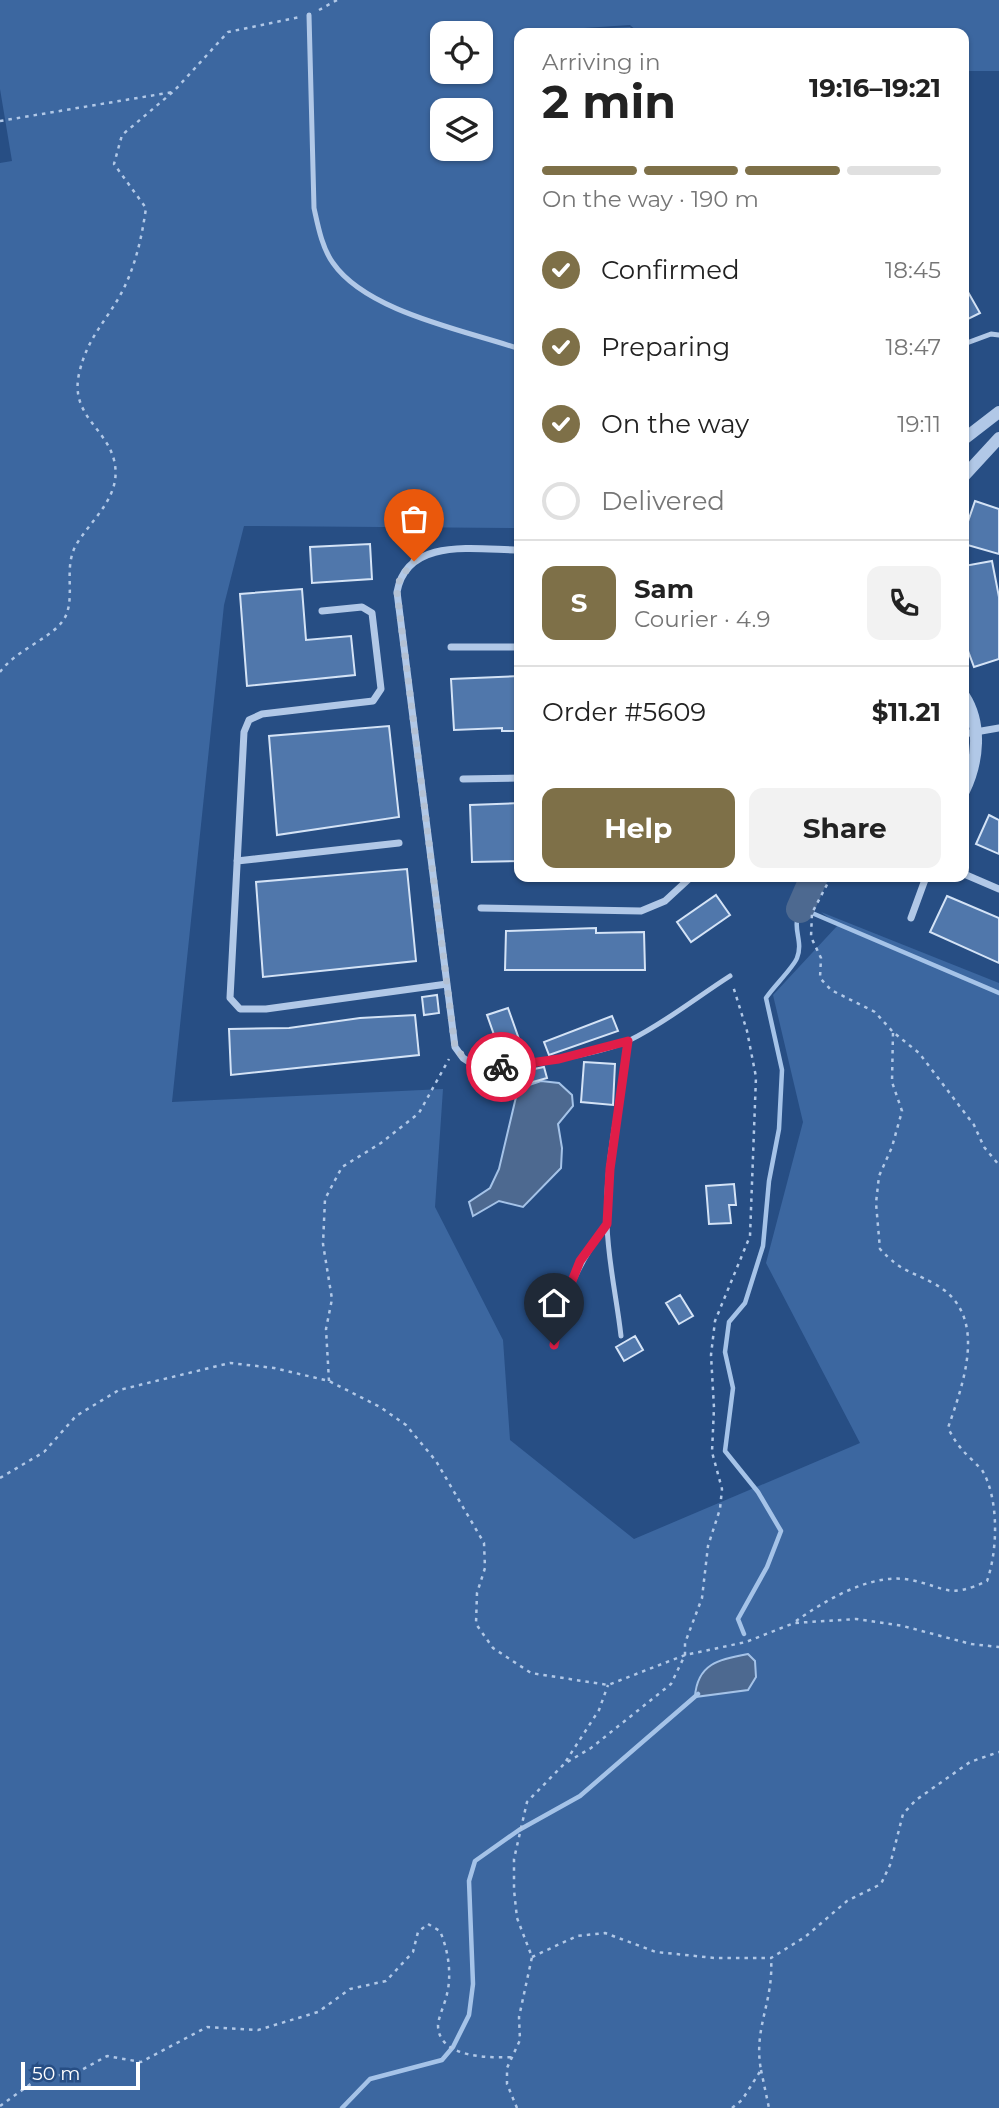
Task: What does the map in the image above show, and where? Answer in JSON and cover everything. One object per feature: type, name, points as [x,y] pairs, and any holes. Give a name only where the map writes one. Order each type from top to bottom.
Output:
[{"type":"street","points":[[969,435],[999,412]]},
{"type":"street","points":[[969,471],[999,438]]},
{"type":"street","points":[[477,1067],[463,1058],[455,1047],[397,592],[400,578],[414,561],[435,550],[514,550]]},
{"type":"street","points":[[322,611],[362,607],[372,613],[381,689],[373,701],[261,714],[248,720],[244,732],[230,998],[240,1009],[266,1009],[447,984]]},
{"type":"street","points":[[451,647],[514,647]]},
{"type":"street","points":[[969,707],[973,715],[970,733],[976,749],[969,774]]},
{"type":"street","points":[[970,733],[999,728]]},
{"type":"street","points":[[463,779],[514,778]]},
{"type":"street","points":[[237,861],[399,843]]},
{"type":"street","points":[[969,876],[999,889]]},
{"type":"street","points":[[481,908],[641,911],[665,901],[686,882]]},
{"type":"street","points":[[911,918],[924,882]]},
{"type":"lane","points":[[309,15],[314,208],[319,232],[332,262],[352,285],[381,304],[514,347]]},
{"type":"lane","points":[[969,342],[991,334],[999,335]]},
{"type":"lane","points":[[477,1067],[492,1068],[559,1059],[628,1041],[730,976]]},
{"type":"lane","points":[[621,1336],[614,1304],[607,1224],[610,1169],[628,1041]]},
{"type":"lane","points":[[554,1345],[562,1306],[580,1261],[607,1224]]},
{"type":"path","points":[[0,672],[62,622],[71,600],[67,576],[75,546],[113,491],[114,460],[104,440],[82,413],[78,377],[93,332],[122,290],[141,242],[146,208],[114,164],[122,135],[174,91],[228,32],[309,15],[337,0]]},
{"type":"path","points":[[0,121],[174,91]]},
{"type":"path","points":[[828,882],[812,913],[811,937],[821,958],[820,978],[831,990],[875,1012],[893,1032],[919,1053],[974,1125],[984,1147],[999,1165]]},
{"type":"path","points":[[564,1765],[592,1748],[671,1684],[685,1655],[685,1643],[702,1598],[708,1546],[720,1509],[722,1489],[712,1452],[715,1408],[711,1355],[715,1321],[750,1236],[756,1077],[747,1031],[730,976]]},
{"type":"path","points":[[0,1478],[44,1452],[76,1416],[119,1390],[230,1363],[274,1368],[329,1381],[380,1407],[406,1425],[436,1461],[484,1543],[485,1568],[477,1593],[476,1624],[493,1648],[531,1673],[608,1685],[685,1655],[746,1642],[794,1623],[839,1595],[879,1580],[909,1580],[940,1591],[965,1591],[987,1581],[996,1556],[993,1493],[983,1472],[960,1451],[948,1428],[965,1373],[968,1350],[969,1338],[961,1305],[935,1283],[900,1270],[880,1249],[876,1203],[878,1176],[892,1147],[902,1111],[892,1082],[893,1032]]},
{"type":"path","points":[[329,1381],[326,1329],[332,1299],[323,1244],[325,1199],[342,1167],[381,1143],[419,1113],[455,1047]]},
{"type":"path","points":[[794,1623],[856,1619],[903,1626],[971,1644],[999,1647]]},
{"type":"path","points":[[517,2108],[507,2084],[506,2068],[514,2057],[520,2040],[519,2017],[533,1957],[517,1918],[514,1859],[527,1802],[564,1765],[599,1710],[608,1685]]},
{"type":"path","points":[[533,1957],[577,1936],[606,1933],[656,1952],[715,1958],[771,1958],[805,1937],[847,1901],[881,1884],[890,1865],[903,1814],[916,1800],[970,1762],[999,1752]]},
{"type":"path","points":[[0,2106],[39,2078],[76,2073],[107,2056],[141,2062],[207,2027],[258,2030],[318,2012],[350,1989],[386,1981],[413,1952],[418,1932],[428,1924],[440,1931],[447,1949],[448,1991],[438,2026],[443,2039],[453,2047],[478,2058],[514,2057]]},
{"type":"path","points":[[769,2108],[757,2048],[772,1982],[771,1958]]},
{"type":"path","points":[[732,2108],[742,2100],[761,2070]]},
{"type":"shaded area","points":[[0,0],[999,0],[999,71],[969,71],[969,28],[633,28],[630,25],[514,28],[514,528],[244,526],[224,605],[172,1102],[443,1089],[435,1207],[503,1340],[510,1440],[634,1539],[860,1443],[766,1263],[803,1122],[773,995],[838,925],[821,912],[999,983],[999,2108],[0,2108],[0,163],[12,161],[0,89]]},
{"type":"shaded area","points":[[541,1081],[559,1083],[572,1095],[573,1106],[558,1124],[562,1148],[561,1168],[523,1207],[499,1201],[473,1216],[469,1202],[490,1188],[499,1169],[516,1097],[523,1087]]},
{"type":"shaded area","points":[[748,1654],[755,1661],[756,1677],[748,1690],[695,1697],[700,1677],[711,1665]]},
{"type":"building","points":[[969,294],[980,313],[969,318]]},
{"type":"building","points":[[975,501],[999,509],[999,554],[969,545],[969,518]]},
{"type":"building","points":[[370,544],[372,579],[312,583],[310,547]]},
{"type":"building","points":[[992,561],[999,597],[999,659],[974,667],[969,654],[969,565]]},
{"type":"building","points":[[302,589],[306,640],[351,636],[355,675],[247,686],[240,594]]},
{"type":"building","points":[[514,676],[514,731],[502,731],[502,728],[454,730],[451,679]]},
{"type":"building","points":[[389,726],[399,817],[277,835],[269,736]]},
{"type":"building","points":[[514,803],[514,861],[472,862],[470,805]]},
{"type":"building","points":[[989,815],[999,820],[999,854],[976,844]]},
{"type":"building","points":[[407,869],[416,961],[263,977],[256,882]]},
{"type":"building","points":[[716,895],[730,915],[691,942],[677,922]]},
{"type":"building","points":[[947,896],[999,918],[999,963],[930,932]]},
{"type":"building","points":[[596,928],[596,933],[644,932],[645,970],[505,970],[506,931]]},
{"type":"building","points":[[437,995],[439,1013],[424,1015],[422,997]]},
{"type":"building","points":[[508,1008],[519,1039],[498,1046],[487,1015]]},
{"type":"building","points":[[415,1015],[419,1055],[231,1075],[229,1029],[289,1028],[360,1018]]},
{"type":"building","points":[[612,1016],[618,1031],[549,1055],[544,1042]]},
{"type":"building","points":[[584,1062],[615,1064],[613,1105],[581,1102]]},
{"type":"building","points":[[544,1067],[547,1078],[507,1089],[504,1075]]},
{"type":"building","points":[[734,1184],[736,1205],[729,1205],[731,1223],[709,1224],[706,1186]]},
{"type":"building","points":[[680,1295],[693,1316],[679,1324],[666,1303]]},
{"type":"building","points":[[635,1336],[643,1350],[624,1361],[616,1347]]},
{"type":"waterway","points":[[800,909],[812,882]]},
{"type":"waterway","points":[[744,1634],[738,1619],[767,1567],[781,1531],[758,1492],[725,1451],[733,1388],[725,1352],[729,1322],[745,1303],[763,1246],[769,1181],[779,1129],[782,1070],[766,998],[797,958],[797,923],[800,909],[999,993]]},
{"type":"waterway","points":[[342,2108],[370,2079],[442,2060],[453,2047],[469,2015],[473,1984],[469,1881],[475,1861],[519,1830],[580,1796],[698,1694]]},
{"type":"way so far","points":[[414,561],[400,578],[397,592],[455,1047],[463,1058],[477,1067],[501,1067]]},
{"type":"route","points":[[501,1067],[559,1059],[628,1041],[610,1169],[607,1224],[580,1261],[562,1306],[554,1345]]}]
